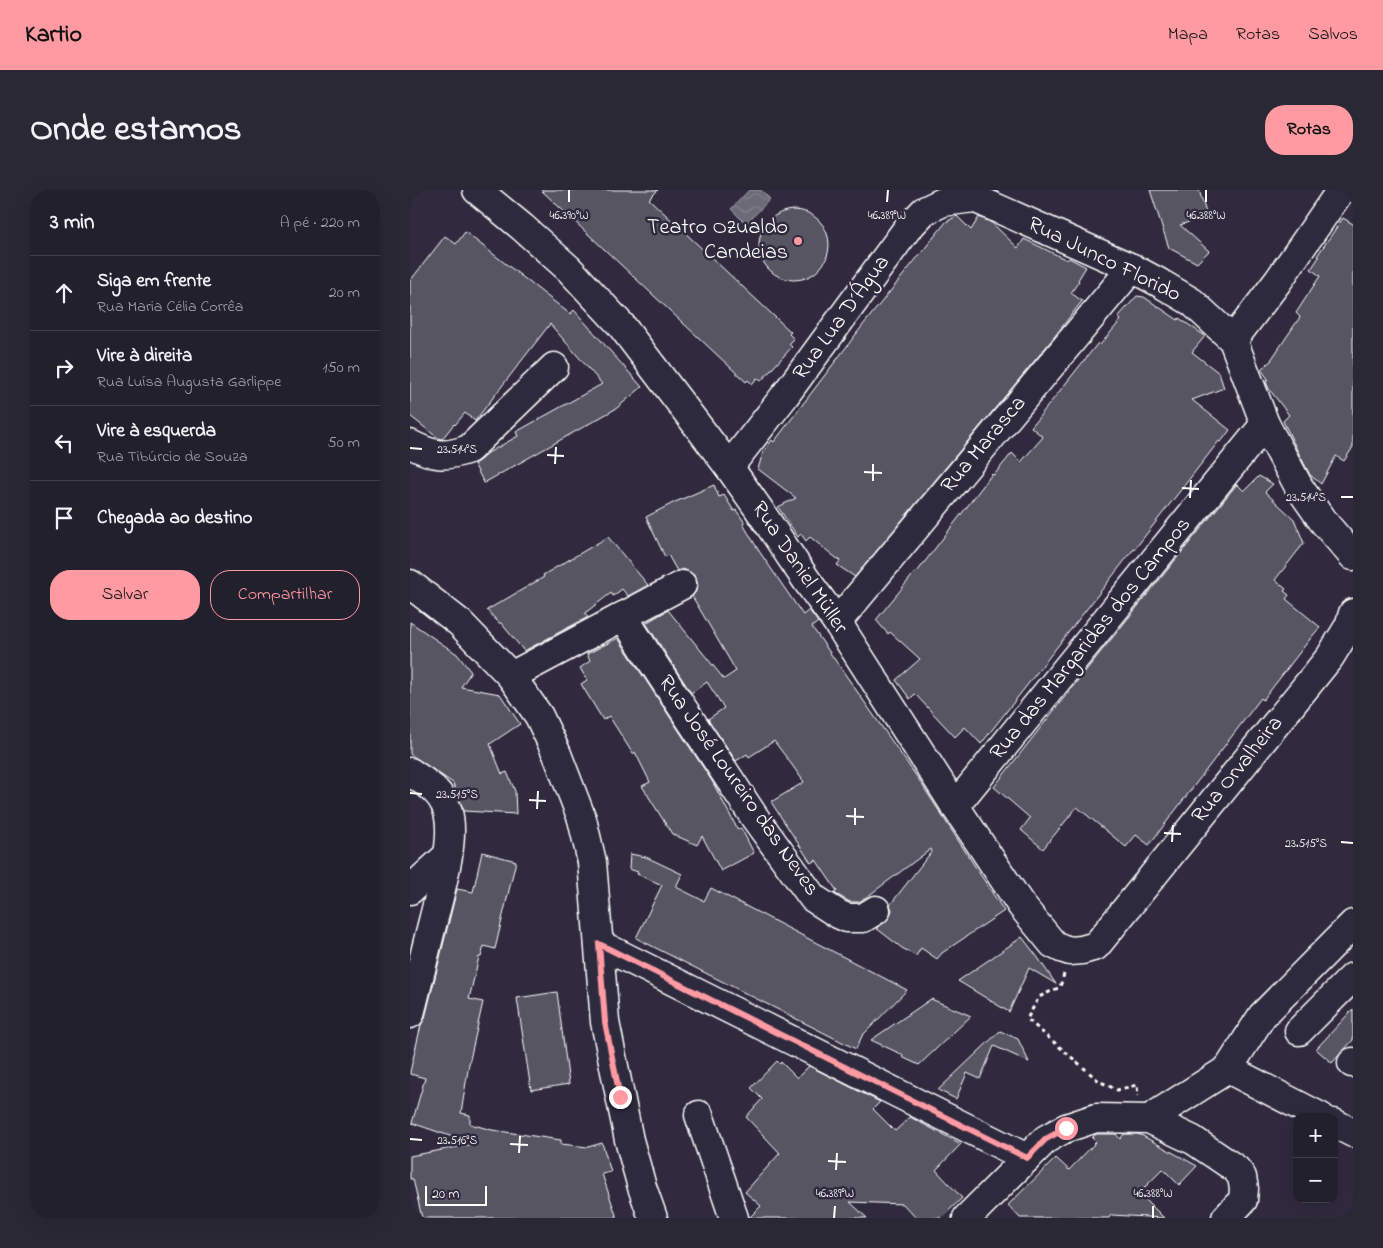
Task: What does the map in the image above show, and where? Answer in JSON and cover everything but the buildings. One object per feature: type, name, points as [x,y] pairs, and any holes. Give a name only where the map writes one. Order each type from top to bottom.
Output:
[{"type":"street","name":"Rua Daniel Müller","points":[[477,190],[522,226],[569,269],[621,325],[729,467],[837,622],[1021,905],[1053,944],[1070,951]]},
{"type":"street","points":[[1233,340],[1278,281],[1342,190]]},
{"type":"street","name":"Rua Lua D´Água","points":[[729,467],[783,398],[908,229],[924,211],[966,194]]},
{"type":"street","name":"Rua Junco Florido","points":[[966,194],[1132,268],[1192,302],[1233,340],[1265,424],[1299,487],[1322,520],[1353,556]]},
{"type":"street","name":"Rua Marasca","points":[[837,622],[1132,268]]},
{"type":"street","points":[[410,444],[433,454],[452,455],[469,449],[554,367]]},
{"type":"street","name":"Rua das Margaridas dos Campos","points":[[955,806],[1265,424]]},
{"type":"street","points":[[410,584],[460,623],[511,676],[538,716],[557,754],[582,819],[592,862],[605,1022],[629,1140],[653,1218]]},
{"type":"street","points":[[511,676],[682,585]]},
{"type":"street","name":"Rua Orvalheira","points":[[1070,951],[1096,946],[1330,657],[1349,626],[1353,613]]},
{"type":"street","name":"Rua José Loureiro das Neves","points":[[623,616],[755,818],[813,898],[848,918],[863,918],[876,910]]},
{"type":"street","points":[[410,772],[433,787],[441,796],[450,820],[448,855],[410,1014]]},
{"type":"street","points":[[410,890],[448,855]]},
{"type":"street","points":[[1145,1119],[1228,1069],[1262,1016],[1353,924]]},
{"type":"street","points":[[599,944],[1027,1158]]},
{"type":"street","points":[[1299,1031],[1353,977]]},
{"type":"street","points":[[1228,1069],[1313,1113]]},
{"type":"street","points":[[698,1115],[734,1218]]},
{"type":"street","points":[[966,1218],[1046,1139],[1074,1125],[1096,1118],[1145,1119],[1193,1140],[1236,1169],[1242,1177],[1243,1200],[1226,1218]]},
{"type":"street","points":[[1338,1125],[1353,1133]]},
{"type":"path","points":[[1070,951],[1060,987],[1039,997],[1027,1019],[1099,1081],[1117,1090],[1137,1086],[1145,1119]]},
{"type":"water","points":[[749,190],[761,190],[770,199],[746,224],[731,209]]},
{"type":"place","name":"Teatro Ozualdo Candeias","points":[[798,241]]},
{"type":"route","points":[[620,1097],[605,1022],[599,944],[1027,1158],[1046,1139],[1066,1128]]}]
